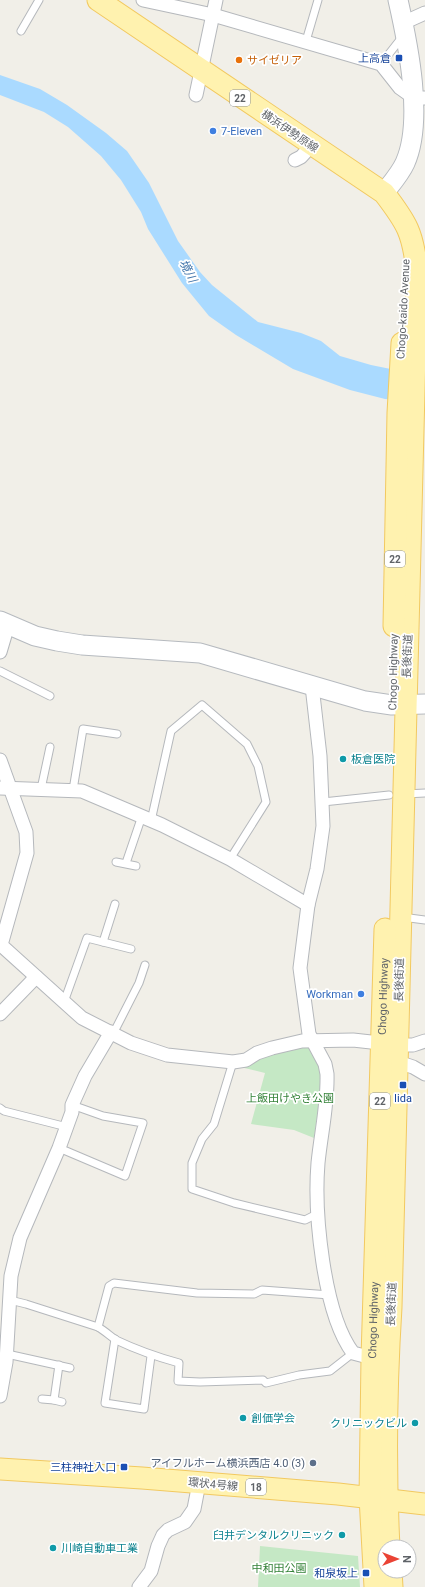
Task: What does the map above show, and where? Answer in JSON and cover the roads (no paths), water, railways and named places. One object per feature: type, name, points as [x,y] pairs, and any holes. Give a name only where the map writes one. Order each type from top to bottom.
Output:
[{"type":"main road","name":"横浜伊勢原線","points":[[100,0],[311,146],[384,193]]},
{"type":"main road","name":"Chogo-kaido Avenue","points":[[384,193],[399,225],[407,260],[407,409]]},
{"type":"main road","name":"Chogo Highway","points":[[375,1587],[378,1498],[363,1355],[392,1050],[396,794],[408,704],[407,409]]},
{"type":"main road","name":"長後街道","points":[[387,1539],[378,1498],[391,1306],[392,1050],[400,916],[396,794]]},
{"type":"main road","name":"環状4号線","points":[[0,1469],[199,1483],[378,1498],[425,1504]]},
{"type":"street","points":[[148,0],[213,15],[380,64],[400,88],[419,98]]},
{"type":"street","points":[[196,95],[216,0]]},
{"type":"street","points":[[384,193],[405,164],[410,149],[419,98],[398,0]]},
{"type":"street","points":[[404,28],[425,13]]},
{"type":"street","points":[[295,160],[301,158],[311,146]]},
{"type":"street","points":[[0,652],[4,623],[35,636],[76,644],[200,653],[365,701],[408,704]]},
{"type":"street","points":[[312,686],[320,756],[323,826],[317,868],[308,905],[300,968],[308,1034],[325,1064],[327,1074],[318,1164],[318,1214],[330,1295],[345,1339],[363,1355]]},
{"type":"street","points":[[0,760],[5,788],[26,832],[27,853],[1,944],[82,1018],[131,1043],[167,1055],[233,1062],[246,1060],[257,1053],[272,1048],[302,1042],[353,1040],[392,1050],[413,1067],[425,1074]]},
{"type":"street","points":[[5,788],[82,791],[147,818],[230,859],[308,905]]},
{"type":"street","points":[[0,1014],[36,977]]},
{"type":"street","points":[[0,1396],[1,1382],[7,1354],[12,1276],[20,1238],[59,1148],[72,1112],[72,1105],[85,1076],[112,1033]]},
{"type":"street","points":[[392,1050],[425,1041]]},
{"type":"street","points":[[139,1587],[151,1571],[158,1546],[163,1536],[168,1530],[185,1522],[194,1509],[199,1483]]},
{"type":"lane","points":[[21,31],[39,0]]},
{"type":"lane","points":[[306,42],[318,0]]},
{"type":"lane","points":[[380,64],[404,28]]},
{"type":"lane","points":[[0,671],[50,696]]},
{"type":"lane","points":[[126,863],[147,818],[171,731],[202,705],[247,744],[258,766],[266,802],[230,859]]},
{"type":"lane","points":[[73,790],[83,729],[117,734]]},
{"type":"lane","points":[[41,789],[50,747]]},
{"type":"lane","points":[[323,802],[396,794],[425,793]]},
{"type":"lane","points":[[116,862],[136,866]]},
{"type":"lane","points":[[103,942],[115,904]]},
{"type":"lane","points":[[400,916],[425,920]]},
{"type":"lane","points":[[64,1002],[87,938],[131,949]]},
{"type":"lane","points":[[112,1033],[139,984],[145,965]]},
{"type":"lane","points":[[233,1062],[214,1124],[202,1139],[192,1164],[192,1189],[234,1204],[306,1220],[318,1214]]},
{"type":"lane","points":[[59,1148],[125,1176],[142,1123],[103,1116],[72,1105]]},
{"type":"lane","points":[[0,1108],[4,1111],[67,1127]]},
{"type":"lane","points":[[98,1327],[108,1286],[114,1283],[197,1293],[254,1294],[262,1290],[330,1295]]},
{"type":"lane","points":[[10,1300],[98,1327],[108,1332],[115,1339],[151,1356],[179,1362],[178,1381],[200,1382],[263,1380],[266,1384],[299,1375],[330,1371],[363,1355]]},
{"type":"lane","points":[[115,1339],[105,1403],[144,1409],[151,1356]]},
{"type":"lane","points":[[7,1354],[70,1368]]},
{"type":"lane","points":[[54,1400],[59,1366]]},
{"type":"lane","points":[[42,1399],[62,1402]]},
{"type":"water","name":"境川","points":[[0,75],[40,89],[67,105],[106,133],[127,151],[149,183],[178,241],[200,272],[212,285],[258,322],[301,333],[321,341],[340,356],[371,365],[425,376],[425,402],[385,399],[350,390],[293,369],[236,335],[209,316],[182,283],[148,229],[141,212],[121,180],[101,156],[68,127],[44,112],[0,95]]},
{"type":"place","name":"上高倉","points":[[399,58]]},
{"type":"place","name":"サイゼリア","points":[[239,60]]},
{"type":"place","name":"7-Eleven","points":[[213,131]]},
{"type":"place","name":"板倉医院","points":[[343,759]]},
{"type":"place","name":"Workman","points":[[361,994]]},
{"type":"place","name":"Iida","points":[[403,1085]]},
{"type":"place","name":"創価学会","points":[[243,1418]]},
{"type":"place","name":"クリニックビル","points":[[415,1423]]},
{"type":"place","name":"アイフルホーム横浜西店 4.0 (3)","points":[[313,1463]]},
{"type":"place","name":"三柱神社入口","points":[[124,1467]]},
{"type":"place","name":"臼井デンタルクリニック","points":[[342,1535]]},
{"type":"place","name":"川崎自動車工業","points":[[53,1548]]},
{"type":"place","name":"和泉坂上","points":[[366,1573]]},
{"type":"park label","name":"上飯田けやき公園","points":[[290,1098]]},
{"type":"park label","name":"中和田公園","points":[[279,1568]]}]
